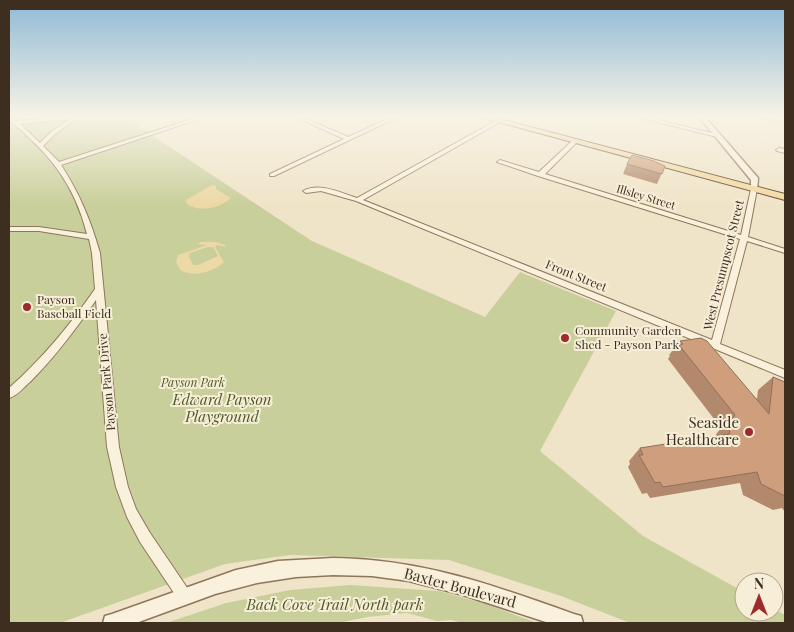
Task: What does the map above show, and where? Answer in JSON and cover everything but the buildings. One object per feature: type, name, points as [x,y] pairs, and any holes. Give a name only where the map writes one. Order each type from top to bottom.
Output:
[{"type":"main road","points":[[592,146],[785,197]]},
{"type":"street","name":"Payson Park Drive","points":[[42,146],[58,164],[79,200],[96,253],[113,447],[125,498],[154,552],[185,597]]},
{"type":"street","points":[[58,164],[112,146]]},
{"type":"street","points":[[272,175],[331,146]]},
{"type":"street","points":[[358,200],[453,146]]},
{"type":"street","points":[[540,175],[570,146]]},
{"type":"street","points":[[727,146],[755,180],[754,189]]},
{"type":"street","name":"Illsley Street","points":[[500,162],[785,251]]},
{"type":"street","name":"Front Street","points":[[306,191],[321,188],[358,200],[785,374]]},
{"type":"street","name":"West Presumpscot Street","points":[[715,346],[744,238],[754,189]]},
{"type":"street","points":[[9,229],[39,229],[91,237]]},
{"type":"street","points":[[9,394],[56,346],[98,291]]},
{"type":"street","name":"Baxter Boulevard","points":[[112,623],[226,582],[278,570],[305,568],[368,568],[426,576],[518,603],[574,623]]},
{"type":"green space","name":"Payson Park","points":[[9,146],[169,146],[312,241],[485,317],[520,272],[616,311],[540,451],[643,536],[734,586],[734,622],[784,622],[785,615],[785,623],[630,623],[561,596],[449,560],[291,555],[225,564],[60,623],[9,623]]},
{"type":"green space","name":"Back Cove Trail North park","points":[[350,585],[439,591],[486,604],[537,623],[437,621],[407,613],[367,617],[338,623],[166,623],[226,603],[290,590]]},
{"type":"sand","points":[[212,185],[231,198],[216,207],[204,209],[187,204],[186,200]]},
{"type":"sand","points":[[201,242],[215,242],[225,245],[225,247],[217,245],[215,247],[224,262],[214,269],[203,273],[192,274],[180,270],[176,262],[178,255],[207,245],[197,244]],"holes":[[[213,247],[218,256],[198,265],[193,265],[189,256],[190,253]]]},
{"type":"place","name":"Payson Baseball Field","points":[[27,307]]},
{"type":"place","name":"Community Garden Shed - Payson Park","points":[[565,338]]},
{"type":"place","name":"Seaside Healthcare","points":[[749,432]]},
{"type":"park label","name":"Edward Payson Playground","points":[[222,408]]}]
